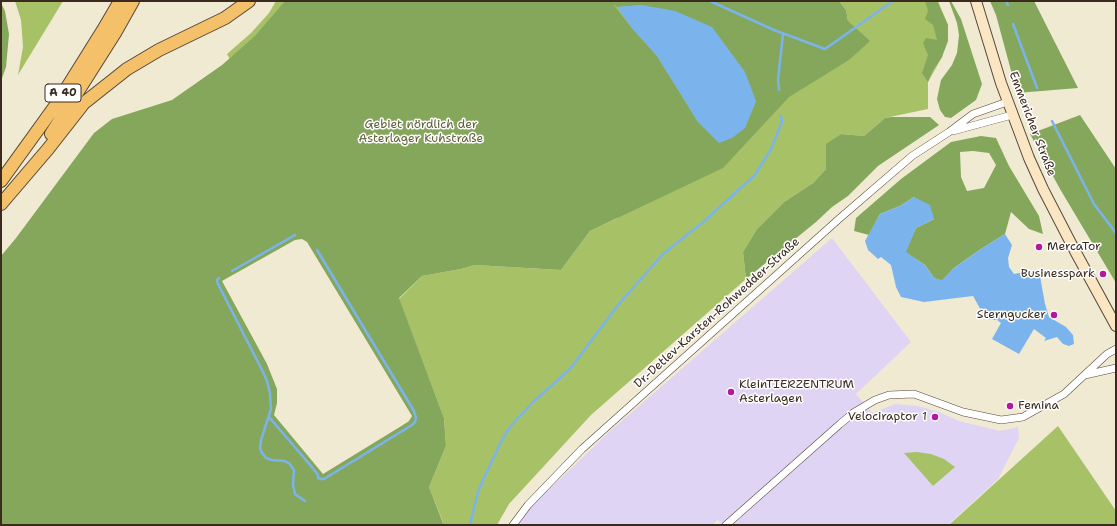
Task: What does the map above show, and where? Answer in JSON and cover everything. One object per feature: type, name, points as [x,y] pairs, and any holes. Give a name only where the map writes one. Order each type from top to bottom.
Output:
[{"type":"highway","name":"A 40","points":[[1,181],[58,102],[120,1]]},
{"type":"highway","name":"A 40","points":[[1,204],[24,175],[111,39],[133,1]]},
{"type":"highway","points":[[24,175],[84,103],[126,69],[159,50],[225,18],[249,1]]},
{"type":"main road","name":"Emmericher Straße","points":[[976,1],[1007,102],[1043,189],[1116,326]]},
{"type":"street","name":"Dr.-Detlev-Karsten-Rohwedder-Straße","points":[[513,525],[528,505],[582,449],[835,222],[912,156],[949,132],[973,114],[1007,102]]},
{"type":"street","name":"Dr.-Detlev-Karsten-Rohwedder-Straße","points":[[949,132],[1012,115]]},
{"type":"street","points":[[726,525],[840,424],[875,400],[889,395],[914,394],[963,412],[1001,420],[1023,417],[1064,394],[1107,354],[1116,349]]},
{"type":"street","points":[[1084,376],[1116,368]]},
{"type":"shaded area","points":[[832,238],[911,342],[856,394],[872,413],[895,404],[918,406],[939,412],[959,421],[1000,431],[1018,427],[1019,438],[998,479],[948,525],[722,525],[718,520],[712,525],[512,525],[608,433]]},
{"type":"green space","points":[[15,1],[63,1],[18,75],[23,47],[21,20]]},
{"type":"green space","name":"Gebiet nördlich der Asterlager Kuhstraße","points":[[276,1],[735,1],[848,21],[846,10],[839,1],[938,1],[948,25],[942,57],[928,82],[928,109],[885,118],[864,136],[841,134],[827,144],[826,169],[813,183],[784,202],[757,229],[743,252],[746,279],[591,415],[509,504],[497,525],[441,525],[443,522],[429,487],[446,446],[444,418],[399,299],[422,276],[475,265],[561,270],[590,231],[618,218],[281,150],[227,54],[251,33],[269,13]]},
{"type":"green space","name":"Gebiet nördlich der Asterlager Kuhstraße","points":[[285,1],[839,1],[846,10],[848,21],[870,41],[849,60],[789,97],[723,168],[590,231],[561,270],[475,265],[422,276],[399,298],[444,418],[446,446],[429,487],[443,523],[441,525],[1,525],[1,256],[94,133],[112,119],[172,100],[222,65],[255,36]],"holes":[[[613,4],[617,7],[642,5],[756,101],[745,128],[698,122],[657,56]],[[302,239],[307,242],[412,416],[409,421],[403,425],[323,474],[274,415],[277,403],[277,389],[267,364],[222,281],[295,240]]]},
{"type":"green space","points":[[925,1],[937,1],[948,25],[948,41],[942,57],[932,72],[928,82],[922,73],[928,55],[923,43],[926,38],[937,40],[933,25],[925,19],[928,11]]},
{"type":"green space","points":[[949,1],[951,1],[961,19],[982,84],[976,100],[951,118],[945,117],[940,110],[937,99],[941,80],[952,65],[957,53],[959,35],[957,23]]},
{"type":"green space","points":[[990,1],[1034,1],[1078,88],[1017,93],[996,15]]},
{"type":"green space","points":[[1,3],[5,11],[9,34],[6,67],[1,81]]},
{"type":"green space","points":[[1080,115],[1116,169],[1116,283],[1060,189],[1030,134]]},
{"type":"green space","points":[[930,117],[939,125],[878,166],[848,196],[832,207],[816,222],[746,279],[743,252],[757,229],[784,202],[813,183],[826,169],[826,144],[841,134],[864,136],[885,118]]},
{"type":"green space","points":[[981,136],[996,138],[1009,166],[1039,216],[1043,234],[1029,229],[1011,212],[1005,234],[954,268],[942,281],[934,278],[925,265],[905,252],[916,228],[934,219],[914,197],[900,206],[880,214],[869,235],[854,231],[856,218],[901,179],[951,142]],"holes":[[[973,151],[989,153],[996,165],[984,188],[967,191],[961,177],[960,152]]]},
{"type":"green space","points":[[1058,426],[1116,511],[1116,525],[949,525]]},
{"type":"green space","points":[[917,452],[931,454],[944,459],[955,467],[933,486],[904,453]]},
{"type":"water","points":[[642,5],[675,11],[712,27],[745,72],[756,101],[745,128],[732,138],[719,143],[698,122],[657,56],[631,27],[617,7]]},
{"type":"water","points":[[914,197],[930,205],[934,219],[916,228],[906,252],[925,265],[934,278],[942,280],[954,268],[1005,234],[1012,245],[1008,258],[1009,267],[1014,274],[1030,271],[1040,276],[1049,317],[1066,327],[1073,335],[1074,344],[1069,346],[1063,344],[1057,337],[1044,341],[1046,338],[1034,329],[1019,354],[992,339],[1001,323],[997,320],[986,319],[973,296],[924,302],[901,297],[896,287],[891,265],[881,257],[878,259],[868,250],[865,241],[880,214],[900,206]]},
{"type":"waterway","points":[[710,1],[774,30],[825,49],[893,1]]},
{"type":"waterway","points":[[1006,1],[1008,5]]},
{"type":"waterway","points":[[1013,24],[1037,88]]},
{"type":"waterway","points":[[779,90],[778,80],[783,34]]},
{"type":"waterway","points":[[470,525],[478,492],[503,438],[510,427],[532,403],[570,369],[618,305],[663,254],[701,224],[755,175],[770,151],[782,122],[781,116]]},
{"type":"waterway","points":[[1052,121],[1094,204],[1116,233]]},
{"type":"waterway","points":[[232,271],[295,235]]},
{"type":"waterway","points":[[269,417],[311,466],[318,475],[318,478],[321,479],[324,479],[415,422],[416,418],[414,411],[317,250]]},
{"type":"waterway","points":[[219,278],[217,280],[218,284],[262,370],[270,393],[271,409],[261,440],[260,448],[266,458],[285,461],[290,464],[294,470],[293,485],[295,494],[305,501]]},
{"type":"place","name":"MercaTor","points":[[1039,247]]},
{"type":"place","name":"Businesspark","points":[[1103,274]]},
{"type":"place","name":"Sterngucker","points":[[1054,315]]},
{"type":"place","name":"KleinTIERZENTRUM Asterlagen","points":[[731,392]]},
{"type":"place","name":"Femina","points":[[1010,406]]},
{"type":"place","name":"Velociraptor 1","points":[[935,417]]}]
